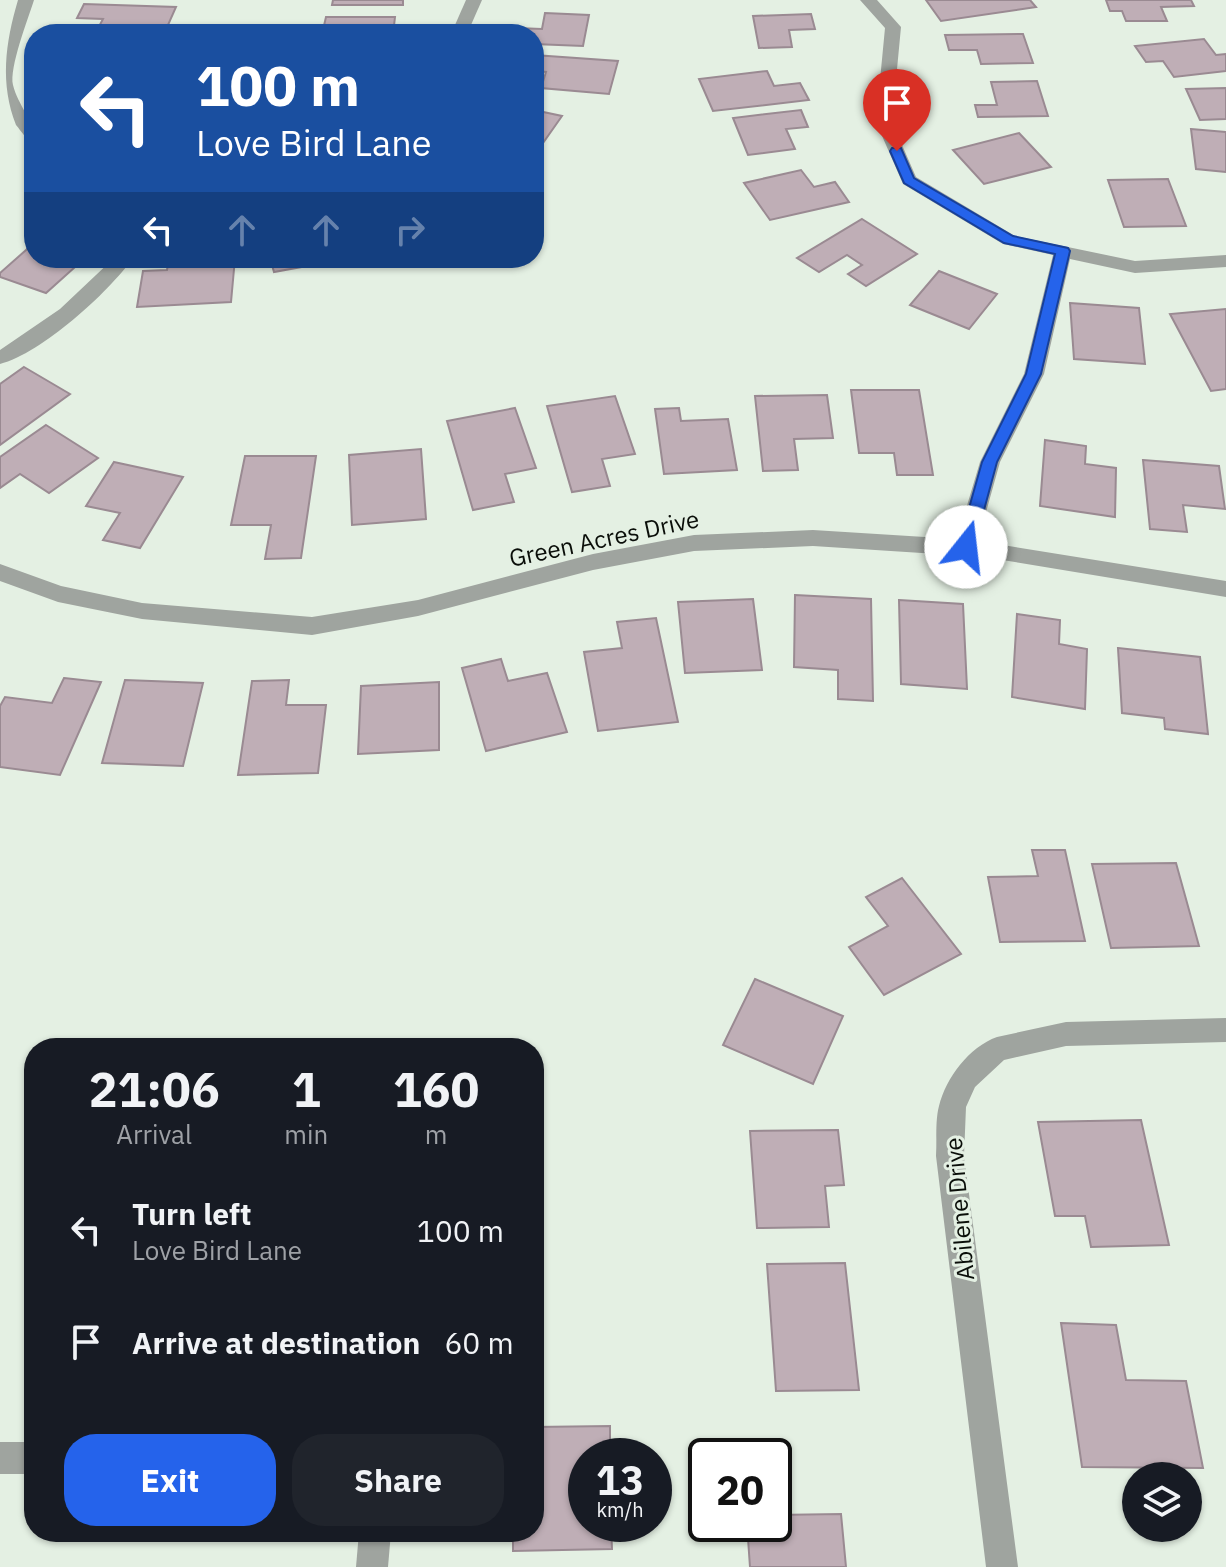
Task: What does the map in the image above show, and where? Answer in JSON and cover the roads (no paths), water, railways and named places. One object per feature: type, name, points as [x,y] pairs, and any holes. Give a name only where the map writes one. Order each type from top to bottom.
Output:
[{"type":"street","points":[[24,123],[11,107],[3,80],[26,0]]},
{"type":"street","points":[[463,24],[474,0]]},
{"type":"street","points":[[868,0],[893,27],[884,122],[909,180],[1009,240],[1135,267],[1226,261]]},
{"type":"street","points":[[966,547],[990,462],[1034,374],[1063,251]]},
{"type":"street","points":[[0,358],[28,344],[77,307],[114,268]]},
{"type":"street","name":"Green Acres Drive","points":[[0,572],[58,594],[142,611],[312,626],[418,608],[593,562],[694,543],[813,538],[966,547],[1226,589]]},
{"type":"street","name":"Abilene Drive","points":[[1002,1567],[950,1156],[952,1107],[965,1078],[997,1049],[1066,1034],[1226,1030]]},
{"type":"street","points":[[0,1458],[24,1458]]},
{"type":"street","points":[[372,1567],[374,1542]]}]
